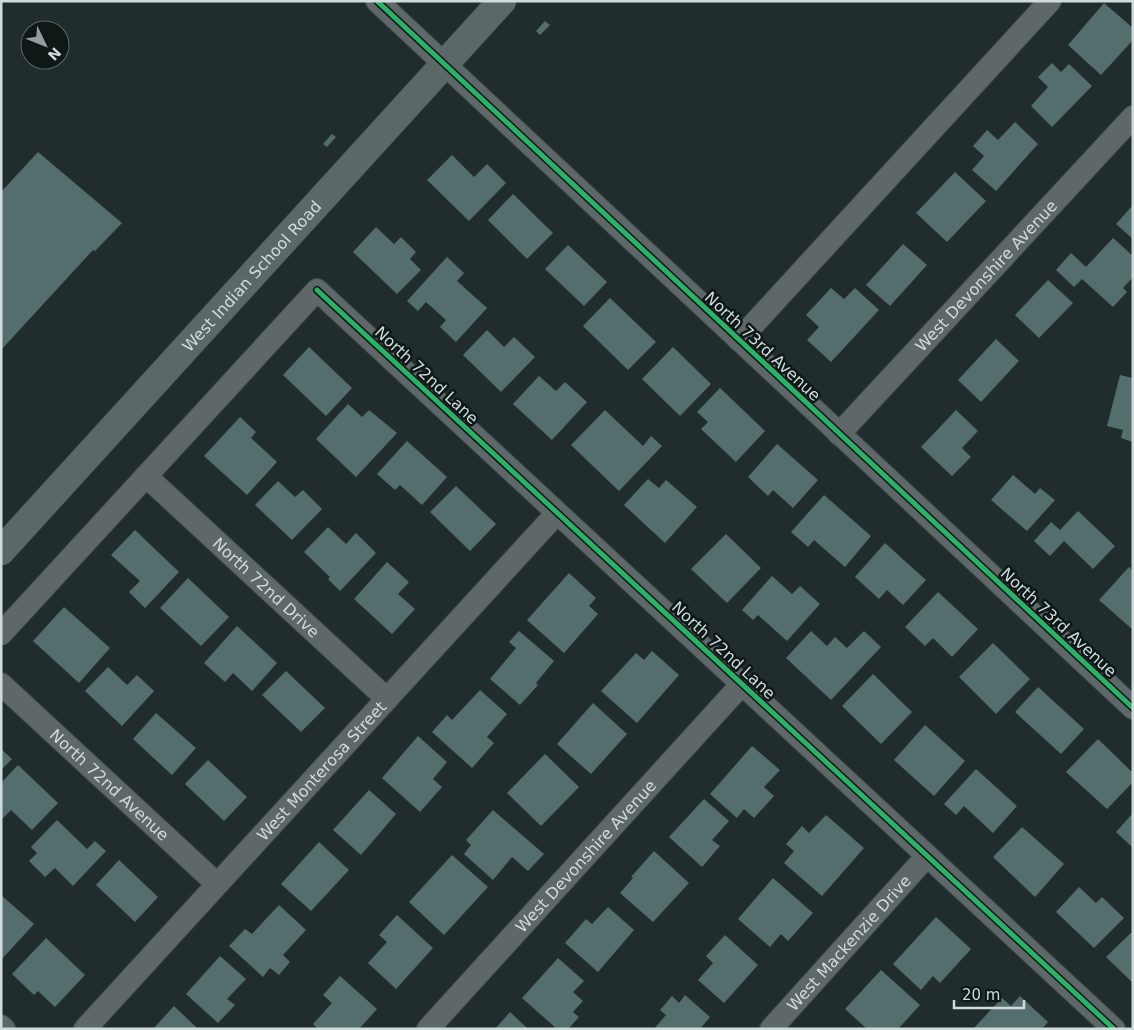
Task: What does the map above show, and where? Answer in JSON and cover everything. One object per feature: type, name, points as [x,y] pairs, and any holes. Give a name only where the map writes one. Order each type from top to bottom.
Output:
[{"type":"main road","name":"West Indian School Road","points":[[1,551],[502,1]]},
{"type":"street","name":"North 73rd Avenue","points":[[377,1],[1133,708]]},
{"type":"street","points":[[740,340],[1050,1]]},
{"type":"street","name":"West Devonshire Avenue","points":[[839,434],[1133,117]]},
{"type":"street","name":"North 72nd Lane","points":[[146,476],[317,290],[1113,1028]]},
{"type":"street","points":[[1,634],[146,476]]},
{"type":"street","name":"North 72nd Drive","points":[[146,476],[387,699]]},
{"type":"street","name":"West Monterosa Street","points":[[85,1029],[557,513]]},
{"type":"street","name":"North 72nd Avenue","points":[[1,684],[218,884]]},
{"type":"street","name":"West Devonshire Avenue","points":[[428,1029],[742,684]]},
{"type":"street","name":"West Mackenzie Drive","points":[[771,1029],[927,856]]},
{"type":"street","points":[[1,1026],[4,1029]]},
{"type":"building","points":[[1104,3],[1133,28],[1133,40],[1101,75],[1068,45]]},
{"type":"building","points":[[545,21],[550,25],[540,35],[536,31]]},
{"type":"building","points":[[1052,63],[1061,72],[1069,64],[1092,86],[1052,127],[1031,106],[1048,87],[1038,77]]},
{"type":"building","points":[[1015,122],[1038,144],[996,191],[972,170],[984,156],[973,146],[987,130],[998,140]]},
{"type":"building","points":[[332,134],[336,137],[327,147],[323,144]]},
{"type":"building","points":[[38,152],[122,223],[95,251],[93,250],[1,350],[1,192]]},
{"type":"building","points":[[452,155],[474,177],[487,164],[506,183],[469,221],[427,180]]},
{"type":"building","points":[[955,172],[986,201],[947,242],[916,213]]},
{"type":"building","points":[[513,194],[553,233],[527,259],[488,220]]},
{"type":"building","points":[[1133,205],[1133,239],[1116,224]]},
{"type":"building","points":[[376,227],[394,244],[401,237],[416,252],[410,259],[421,270],[397,294],[353,252]]},
{"type":"building","points":[[1113,238],[1133,256],[1133,277],[1123,288],[1127,292],[1113,307],[1082,279],[1074,287],[1056,270],[1071,253],[1086,267]]},
{"type":"building","points":[[903,244],[927,265],[890,306],[866,285]]},
{"type":"building","points":[[568,245],[607,282],[584,306],[545,269]]},
{"type":"building","points":[[447,257],[464,273],[457,281],[487,308],[456,342],[440,327],[446,320],[426,302],[418,311],[407,301]]},
{"type":"building","points":[[1048,280],[1073,303],[1039,338],[1015,315]]},
{"type":"building","points":[[831,288],[844,299],[855,288],[879,310],[831,362],[807,340],[819,327],[806,315]]},
{"type":"building","points":[[610,298],[656,342],[628,370],[583,326]]},
{"type":"building","points":[[487,330],[504,347],[514,337],[535,357],[501,392],[463,355]]},
{"type":"building","points":[[996,339],[1019,361],[981,402],[958,380]]},
{"type":"building","points":[[309,347],[352,388],[326,416],[283,375]]},
{"type":"building","points":[[673,347],[711,384],[680,416],[642,379]]},
{"type":"building","points":[[1120,375],[1133,378],[1133,442],[1121,438],[1123,430],[1107,426]]},
{"type":"building","points":[[539,376],[556,391],[565,382],[587,402],[552,440],[513,404]]},
{"type":"building","points":[[720,388],[765,431],[736,462],[701,429],[708,422],[697,412]]},
{"type":"building","points":[[348,404],[362,417],[369,410],[397,433],[356,477],[316,439]]},
{"type":"building","points":[[605,410],[643,446],[651,436],[662,446],[619,491],[571,445]]},
{"type":"building","points":[[956,410],[978,431],[962,448],[971,457],[952,476],[921,447]]},
{"type":"building","points":[[240,417],[256,432],[251,438],[277,462],[247,495],[204,456]]},
{"type":"building","points":[[407,441],[447,477],[422,505],[400,485],[395,490],[377,474]]},
{"type":"building","points":[[777,444],[818,480],[793,508],[773,490],[768,496],[748,477]]},
{"type":"building","points":[[1013,475],[1035,494],[1040,488],[1055,500],[1027,531],[991,500]]},
{"type":"building","points":[[648,479],[659,488],[666,480],[697,507],[665,543],[624,505]]},
{"type":"building","points":[[278,481],[295,497],[303,490],[322,509],[292,540],[255,505]]},
{"type":"building","points":[[456,486],[496,524],[470,551],[430,512]]},
{"type":"building","points":[[824,495],[871,536],[845,567],[814,540],[808,547],[791,532]]},
{"type":"building","points":[[1078,511],[1115,546],[1093,569],[1064,541],[1050,556],[1034,541],[1051,522],[1060,530]]},
{"type":"building","points":[[328,527],[346,544],[356,533],[376,553],[340,591],[328,579],[330,577],[304,552]]},
{"type":"building","points":[[135,530],[179,572],[145,608],[129,592],[140,581],[111,555]]},
{"type":"building","points":[[726,534],[761,568],[727,603],[691,569]]},
{"type":"building","points":[[885,543],[926,580],[903,605],[887,590],[879,599],[855,577]]},
{"type":"building","points":[[387,562],[409,582],[398,594],[415,609],[392,634],[354,599]]},
{"type":"building","points":[[1129,567],[1133,571],[1133,630],[1099,600]]},
{"type":"building","points":[[569,573],[596,598],[589,606],[598,614],[564,653],[527,620]]},
{"type":"building","points":[[772,576],[792,594],[800,586],[820,604],[787,641],[758,615],[753,620],[742,610]]},
{"type":"building","points":[[188,578],[229,617],[201,646],[160,608]]},
{"type":"building","points":[[938,592],[978,629],[952,657],[933,638],[925,646],[905,627]]},
{"type":"building","points":[[64,607],[110,648],[79,683],[33,641]]},
{"type":"building","points":[[237,626],[277,663],[252,691],[233,673],[225,682],[204,663]]},
{"type":"building","points":[[519,631],[554,661],[536,683],[538,685],[520,705],[490,679],[516,648],[509,642]]},
{"type":"building","points":[[811,631],[827,646],[835,637],[847,648],[864,631],[881,647],[831,700],[786,658]]},
{"type":"building","points":[[993,643],[1030,679],[996,714],[959,677]]},
{"type":"building","points":[[652,651],[679,675],[637,723],[601,691],[636,653],[644,660]]},
{"type":"building","points":[[108,667],[127,685],[137,675],[154,691],[122,726],[85,691]]},
{"type":"building","points":[[286,671],[325,708],[301,732],[262,695]]},
{"type":"building","points":[[873,674],[912,712],[881,744],[842,706]]},
{"type":"building","points":[[1038,687],[1084,729],[1061,754],[1015,712]]},
{"type":"building","points":[[480,690],[507,714],[487,737],[494,743],[472,768],[432,732],[447,715],[452,720]]},
{"type":"building","points":[[593,703],[627,734],[591,774],[557,744]]},
{"type":"building","points":[[156,713],[196,748],[172,775],[133,739]]},
{"type":"building","points":[[925,725],[965,761],[934,796],[894,760]]},
{"type":"building","points":[[418,736],[447,762],[433,779],[442,787],[420,812],[382,778]]},
{"type":"building","points":[[1098,739],[1133,773],[1133,782],[1107,809],[1066,772]]},
{"type":"building","points":[[752,746],[780,770],[764,787],[774,796],[754,818],[744,809],[737,818],[710,794]]},
{"type":"building","points":[[1,749],[12,759],[1,770]]},
{"type":"building","points":[[545,754],[579,787],[541,826],[507,793]]},
{"type":"building","points":[[208,760],[247,797],[224,821],[185,784]]},
{"type":"building","points":[[18,765],[58,803],[32,830],[11,810],[1,820],[1,783]]},
{"type":"building","points":[[976,769],[1017,806],[993,833],[964,806],[956,815],[944,804]]},
{"type":"building","points":[[369,790],[396,814],[361,855],[333,830]]},
{"type":"building","points":[[704,799],[729,821],[712,840],[720,846],[702,867],[669,837]]},
{"type":"building","points":[[493,810],[544,854],[528,871],[512,857],[493,880],[464,854],[471,845],[466,840]]},
{"type":"building","points":[[1133,813],[1133,846],[1132,847],[1116,832]]},
{"type":"building","points":[[826,815],[864,848],[822,896],[784,863],[794,851],[786,844],[802,826],[809,833]]},
{"type":"building","points":[[57,820],[87,849],[95,841],[106,851],[73,886],[55,868],[45,877],[29,861],[37,853],[31,847]]},
{"type":"building","points":[[1022,827],[1064,864],[1035,897],[993,857]]},
{"type":"building","points":[[319,842],[349,870],[311,911],[281,884]]},
{"type":"building","points":[[654,851],[689,883],[653,922],[620,893],[633,878],[631,877]]},
{"type":"building","points":[[452,855],[488,887],[444,935],[409,902]]},
{"type":"building","points":[[119,860],[158,897],[135,922],[96,885]]},
{"type":"building","points":[[773,878],[813,913],[788,941],[781,934],[770,947],[738,919]]},
{"type":"building","points":[[1079,887],[1096,903],[1102,897],[1124,918],[1094,948],[1056,912]]},
{"type":"building","points":[[1,895],[34,924],[1,960]]},
{"type":"building","points":[[279,905],[306,930],[283,955],[290,962],[279,975],[270,968],[263,977],[229,946],[245,929],[252,934]]},
{"type":"building","points":[[608,907],[634,930],[598,972],[565,943],[586,919],[592,924]]},
{"type":"building","points":[[397,915],[433,948],[396,989],[368,963],[387,942],[379,935]]},
{"type":"building","points":[[936,917],[971,949],[940,983],[933,976],[921,990],[893,964]]},
{"type":"building","points":[[1133,931],[1133,983],[1106,957]]},
{"type":"building","points":[[725,935],[758,965],[724,1003],[698,980],[713,963],[706,956]]},
{"type":"building","points":[[46,938],[85,975],[55,1007],[38,991],[34,995],[12,974]]},
{"type":"building","points":[[220,956],[246,979],[227,999],[235,1005],[218,1023],[186,994]]},
{"type":"building","points":[[558,958],[584,981],[573,992],[583,1001],[573,1012],[579,1017],[568,1029],[557,1029],[522,998]]},
{"type":"building","points":[[881,970],[920,1005],[898,1029],[867,1029],[845,1009]]},
{"type":"building","points":[[340,976],[377,1009],[359,1029],[318,1029],[313,1024],[332,1003],[323,995]]},
{"type":"building","points":[[685,995],[710,1017],[700,1029],[654,1029],[666,1015],[660,1010],[672,996],[679,1003]]},
{"type":"building","points":[[1020,996],[1048,1022],[1042,1029],[973,1029],[1002,998],[1011,1006]]},
{"type":"building","points":[[174,1006],[198,1029],[153,1029]]},
{"type":"building","points":[[510,1012],[528,1029],[495,1029]]},
{"type":"cycle path","points":[[377,1],[1133,708]]},
{"type":"cycle path","points":[[317,290],[1114,1029]]}]
